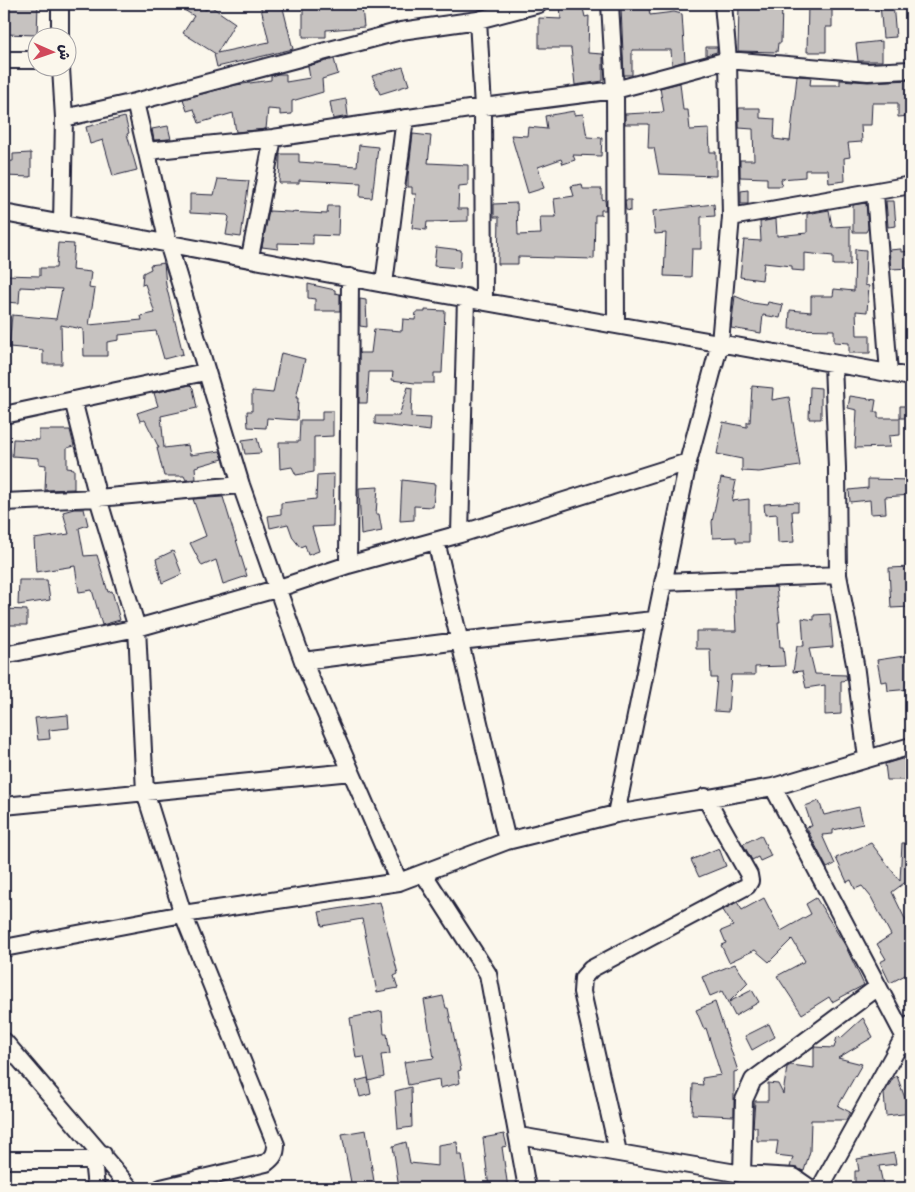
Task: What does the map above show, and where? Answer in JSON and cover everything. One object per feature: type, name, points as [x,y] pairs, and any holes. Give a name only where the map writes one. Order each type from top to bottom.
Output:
[{"type":"street","points":[[60,4],[60,28]]},
{"type":"street","points":[[64,118],[135,102],[401,31],[478,20],[539,4]]},
{"type":"street","points":[[610,4],[615,90],[616,325]]},
{"type":"street","points":[[616,814],[654,620],[688,462],[720,343],[731,217],[728,60],[723,4]]},
{"type":"street","points":[[478,20],[483,106],[484,301]]},
{"type":"street","points":[[4,60],[28,60]]},
{"type":"street","points":[[147,151],[273,138],[483,106],[615,90],[728,60],[868,72],[911,70]]},
{"type":"street","points":[[62,78],[64,118],[62,224]]},
{"type":"street","points":[[135,102],[168,243],[240,485],[303,661],[399,882]]},
{"type":"street","points":[[384,284],[405,118]]},
{"type":"street","points":[[250,257],[273,138]]},
{"type":"street","points":[[731,217],[911,185]]},
{"type":"street","points":[[875,192],[889,373]]},
{"type":"street","points":[[4,213],[250,257],[384,284],[911,376]]},
{"type":"street","points":[[348,565],[350,277]]},
{"type":"street","points":[[460,534],[466,298]]},
{"type":"street","points":[[833,363],[837,468],[838,575],[854,664],[867,758]]},
{"type":"street","points":[[4,414],[205,372]]},
{"type":"street","points":[[73,400],[98,498],[137,628],[145,792],[183,914],[276,1145],[276,1152],[266,1163],[161,1188]]},
{"type":"street","points":[[4,655],[137,628],[276,589],[348,565],[460,534],[688,462]]},
{"type":"street","points":[[4,502],[98,498],[240,485]]},
{"type":"street","points":[[436,541],[507,840]]},
{"type":"street","points":[[663,582],[838,575]]},
{"type":"street","points":[[303,661],[459,641],[654,620]]},
{"type":"street","points":[[4,948],[183,914],[399,882],[507,840],[616,814],[705,797],[773,787],[911,746]]},
{"type":"street","points":[[4,806],[351,772]]},
{"type":"street","points":[[773,787],[878,988],[909,1036],[820,1188]]},
{"type":"street","points":[[618,1152],[582,992],[583,978],[591,968],[747,886],[750,881],[749,875],[705,797]]},
{"type":"street","points":[[423,873],[488,974],[527,1188]]},
{"type":"street","points":[[742,1174],[744,1100],[753,1080],[878,988]]},
{"type":"street","points":[[4,1041],[98,1157],[130,1188]]},
{"type":"street","points":[[519,1136],[742,1174],[794,1177],[810,1188]]},
{"type":"street","points":[[4,1160],[98,1157]]},
{"type":"street","points":[[96,1188],[98,1157]]},
{"type":"building","points":[[8,4],[38,4],[37,28],[28,28],[28,35],[4,34],[4,22],[7,22]]},
{"type":"building","points":[[174,4],[196,4],[206,10],[209,5],[235,23],[217,53],[269,42],[260,4],[282,4],[293,49],[217,67],[214,54],[216,54],[183,33],[194,16]]},
{"type":"building","points":[[303,4],[337,4],[343,9],[362,7],[364,27],[326,30],[326,37],[303,37]]},
{"type":"building","points":[[560,4],[582,4],[585,17],[589,16],[588,53],[603,54],[603,81],[575,85],[571,48],[539,48],[539,18],[561,19]]},
{"type":"building","points":[[739,4],[782,4],[781,43],[778,43],[777,52],[738,51]]},
{"type":"building","points":[[808,4],[832,4],[832,27],[826,27],[826,52],[807,52]]},
{"type":"building","points":[[880,4],[893,4],[896,37],[883,38]]},
{"type":"building","points":[[621,8],[649,9],[650,15],[674,12],[682,14],[685,61],[672,65],[671,50],[632,50],[632,75],[624,75]]},
{"type":"building","points":[[882,41],[882,61],[858,61],[856,44]]},
{"type":"building","points":[[706,47],[717,47],[717,52],[706,55]]},
{"type":"building","points":[[334,59],[338,74],[322,79],[323,92],[292,101],[292,114],[280,115],[280,110],[268,109],[266,129],[236,132],[233,113],[199,123],[194,109],[187,111],[183,99],[236,85],[271,80],[271,76],[278,74],[286,74],[286,82],[310,78],[308,66]]},
{"type":"building","points":[[403,67],[409,85],[380,94],[372,76]]},
{"type":"building","points":[[797,76],[811,77],[810,85],[840,85],[840,80],[868,82],[911,80],[911,116],[898,117],[898,103],[872,103],[871,125],[861,125],[862,142],[848,143],[850,157],[844,158],[845,181],[829,183],[828,170],[805,170],[805,177],[781,179],[782,186],[767,186],[767,178],[740,177],[740,160],[754,160],[753,129],[739,128],[739,108],[760,108],[760,118],[775,119],[774,139],[790,141]]},
{"type":"building","points":[[680,83],[683,110],[688,110],[690,130],[709,129],[710,152],[716,152],[716,176],[659,174],[654,148],[648,148],[649,124],[625,124],[625,114],[664,112],[660,88]]},
{"type":"building","points":[[346,99],[348,116],[333,119],[330,102]]},
{"type":"building","points":[[574,111],[574,115],[583,114],[587,137],[602,138],[601,156],[573,155],[575,160],[563,164],[561,159],[538,167],[544,188],[528,193],[511,135],[527,136],[528,127],[547,129],[545,116]]},
{"type":"building","points":[[125,117],[129,133],[127,134],[137,170],[113,176],[103,140],[90,144],[86,127]]},
{"type":"building","points":[[168,126],[171,139],[154,140],[152,129]]},
{"type":"building","points":[[413,134],[431,136],[428,163],[468,165],[468,185],[459,186],[458,209],[468,209],[468,221],[427,222],[426,230],[412,228],[416,194],[412,194],[412,187],[408,187],[408,176]]},
{"type":"building","points":[[359,145],[378,147],[372,198],[360,197],[361,183],[299,180],[299,183],[279,183],[280,154],[299,154],[299,162],[357,166]]},
{"type":"building","points":[[31,153],[31,177],[4,176],[4,162],[13,161],[13,154]]},
{"type":"building","points":[[218,179],[249,181],[241,237],[226,235],[229,217],[227,215],[190,213],[190,194],[214,195]]},
{"type":"building","points":[[582,184],[583,189],[602,189],[602,199],[605,200],[606,210],[601,210],[601,215],[595,215],[594,259],[518,257],[518,264],[498,264],[499,217],[494,217],[494,204],[517,203],[518,235],[541,234],[540,217],[556,217],[554,199],[574,196],[571,186]]},
{"type":"building","points":[[748,190],[748,204],[741,204],[741,191]]},
{"type":"building","points":[[625,200],[631,200],[631,211],[626,210]]},
{"type":"building","points":[[886,201],[894,201],[896,226],[888,227]]},
{"type":"building","points":[[866,203],[868,228],[866,232],[853,232],[853,205]]},
{"type":"building","points":[[714,204],[715,216],[701,217],[701,249],[692,249],[691,277],[664,276],[666,233],[655,234],[653,211]]},
{"type":"building","points":[[328,206],[339,206],[338,236],[313,235],[313,244],[278,243],[278,249],[262,247],[269,211],[327,214]]},
{"type":"building","points":[[829,210],[832,227],[850,226],[850,265],[833,265],[833,256],[804,253],[804,271],[792,270],[792,266],[764,263],[762,280],[740,277],[744,240],[761,241],[760,222],[776,219],[777,236],[807,233],[807,214]]},
{"type":"building","points":[[58,243],[74,244],[72,270],[91,272],[89,288],[95,289],[89,325],[142,320],[141,316],[155,313],[145,284],[142,285],[143,273],[151,269],[150,265],[164,263],[166,285],[183,354],[164,359],[156,331],[119,335],[119,340],[107,342],[107,356],[84,356],[83,329],[61,325],[62,364],[43,364],[43,350],[9,347],[12,315],[56,319],[62,289],[20,287],[19,303],[4,302],[4,275],[40,276],[40,268],[56,268]]},
{"type":"building","points":[[436,247],[461,250],[460,268],[434,266]]},
{"type":"building","points":[[855,249],[866,250],[865,285],[869,286],[867,312],[856,311],[857,335],[870,335],[870,353],[849,353],[849,343],[834,342],[834,330],[789,329],[790,310],[811,312],[811,296],[833,296],[834,289],[854,291]]},
{"type":"building","points":[[901,249],[901,252],[911,251],[911,268],[891,269],[889,250]]},
{"type":"building","points":[[308,284],[335,290],[335,293],[340,294],[340,311],[315,311],[315,299],[308,298]]},
{"type":"building","points":[[735,296],[752,303],[767,305],[768,302],[783,305],[780,318],[763,315],[761,333],[731,328]]},
{"type":"building","points":[[360,299],[366,300],[367,327],[360,326]]},
{"type":"building","points":[[425,310],[445,311],[442,373],[434,373],[434,383],[415,383],[392,380],[393,372],[369,372],[367,403],[359,403],[359,353],[371,353],[374,329],[402,331],[403,319],[415,320],[416,312],[425,312]]},
{"type":"building","points":[[281,353],[305,359],[296,398],[298,398],[297,420],[267,418],[266,428],[248,427],[247,411],[252,411],[252,391],[273,393]]},
{"type":"building","points":[[190,385],[193,388],[197,408],[161,416],[164,448],[188,445],[190,455],[220,451],[223,459],[195,467],[196,479],[186,480],[184,476],[164,476],[157,448],[159,448],[145,420],[140,421],[137,413],[158,406],[154,393]]},
{"type":"building","points":[[752,386],[773,388],[772,400],[789,397],[800,466],[759,472],[742,471],[742,459],[717,454],[723,422],[747,427],[747,422],[750,422]]},
{"type":"building","points":[[408,387],[412,388],[411,417],[431,418],[430,431],[375,424],[375,416],[399,416]]},
{"type":"building","points":[[810,387],[821,388],[821,419],[809,419]]},
{"type":"building","points":[[850,396],[876,400],[874,412],[878,412],[878,418],[900,418],[900,435],[889,436],[890,447],[855,448],[857,410],[848,408]]},
{"type":"building","points":[[900,406],[911,406],[911,418],[900,418]]},
{"type":"building","points":[[322,411],[333,411],[333,436],[314,437],[314,472],[296,475],[292,467],[280,469],[279,442],[299,442],[300,420],[322,420]]},
{"type":"building","points":[[39,430],[70,430],[74,446],[67,448],[67,468],[74,469],[74,489],[45,490],[46,465],[39,464],[39,458],[12,456],[13,439],[39,440]]},
{"type":"building","points":[[257,438],[261,453],[245,454],[242,440]]},
{"type":"building","points":[[334,474],[333,526],[312,527],[319,551],[308,555],[305,545],[300,547],[293,538],[288,524],[270,528],[268,516],[281,514],[281,503],[316,499],[317,475]]},
{"type":"building","points":[[721,478],[736,481],[732,501],[749,499],[749,542],[736,542],[736,537],[713,538],[712,522]]},
{"type":"building","points":[[868,479],[911,480],[911,495],[885,497],[886,513],[871,514],[870,500],[850,502],[849,490],[868,488]]},
{"type":"building","points":[[402,480],[435,484],[433,507],[414,506],[414,520],[400,521]]},
{"type":"building","points":[[378,487],[376,514],[379,514],[382,531],[361,535],[359,488]]},
{"type":"building","points":[[223,497],[247,576],[223,584],[216,560],[202,566],[190,543],[206,536],[193,499]]},
{"type":"building","points":[[798,502],[798,511],[792,511],[794,542],[778,543],[777,514],[765,515],[764,504]]},
{"type":"building","points":[[84,509],[88,525],[79,528],[84,556],[97,555],[108,592],[112,591],[120,620],[102,625],[92,590],[79,592],[75,566],[36,572],[34,539],[69,534],[63,512]]},
{"type":"building","points":[[173,551],[182,574],[162,583],[156,559]]},
{"type":"building","points":[[911,567],[911,607],[891,608],[889,568]]},
{"type":"building","points":[[19,580],[47,580],[50,600],[18,605]]},
{"type":"building","points":[[776,587],[780,622],[778,622],[780,647],[783,647],[785,666],[755,667],[755,675],[731,675],[728,712],[714,711],[717,678],[711,678],[710,649],[696,649],[696,631],[736,631],[734,589]]},
{"type":"building","points":[[4,609],[27,610],[27,625],[4,625]]},
{"type":"building","points":[[830,614],[833,647],[809,649],[815,674],[846,675],[847,680],[841,681],[841,714],[825,715],[825,685],[806,688],[802,671],[793,672],[797,646],[804,646],[802,618],[814,620],[814,615]]},
{"type":"building","points":[[911,655],[911,689],[888,691],[887,681],[881,682],[877,660]]},
{"type":"building","points":[[68,715],[69,728],[49,730],[50,739],[38,740],[35,718]]},
{"type":"building","points":[[902,759],[911,760],[911,780],[887,780],[885,764]]},
{"type":"building","points":[[819,801],[824,815],[859,807],[863,824],[833,830],[833,834],[822,835],[835,864],[827,868],[806,827],[812,826],[805,806]]},
{"type":"building","points":[[761,835],[771,856],[760,861],[758,857],[752,860],[743,844]]},
{"type":"building","points":[[871,843],[900,881],[902,843],[911,843],[911,878],[892,892],[907,923],[911,921],[911,972],[890,983],[880,962],[886,959],[877,944],[891,935],[871,897],[862,886],[855,889],[851,880],[847,882],[836,858]]},
{"type":"building","points":[[719,848],[726,866],[699,877],[691,860]]},
{"type":"building","points":[[764,898],[781,931],[811,914],[806,904],[816,898],[845,945],[864,985],[832,1002],[829,997],[802,1014],[777,976],[805,961],[792,939],[769,962],[755,950],[729,962],[721,945],[726,943],[721,931],[733,926],[723,910],[737,902],[742,910]]},
{"type":"building","points":[[380,902],[398,974],[394,976],[398,988],[377,992],[362,919],[322,926],[319,912]]},
{"type":"building","points":[[735,964],[748,983],[729,1002],[752,990],[759,1002],[735,1016],[722,991],[710,996],[702,977]]},
{"type":"building","points":[[443,996],[446,1008],[448,1008],[461,1070],[458,1071],[460,1083],[440,1088],[439,1079],[408,1085],[404,1062],[434,1058],[424,1000]]},
{"type":"building","points":[[715,1002],[738,1071],[734,1072],[734,1116],[692,1114],[693,1084],[703,1085],[702,1078],[721,1075],[706,1028],[704,1029],[696,1010]]},
{"type":"building","points":[[382,1011],[384,1034],[387,1034],[390,1054],[381,1055],[384,1077],[369,1081],[364,1057],[356,1058],[350,1018]]},
{"type":"building","points":[[863,1018],[873,1037],[838,1058],[862,1064],[838,1106],[850,1112],[846,1120],[811,1120],[810,1151],[804,1171],[790,1167],[793,1157],[776,1155],[778,1141],[757,1141],[757,1127],[753,1127],[755,1101],[768,1101],[768,1083],[778,1084],[783,1094],[787,1067],[791,1065],[814,1068],[814,1047],[834,1048],[837,1037],[841,1038]]},
{"type":"building","points":[[769,1024],[775,1037],[752,1050],[745,1036]]},
{"type":"building","points":[[897,1076],[906,1101],[911,1099],[911,1113],[886,1116],[884,1094],[893,1078]]},
{"type":"building","points":[[368,1078],[371,1094],[360,1097],[356,1081]]},
{"type":"building","points":[[411,1087],[412,1127],[398,1129],[395,1091]]},
{"type":"building","points":[[366,1130],[375,1188],[352,1188],[342,1134]]},
{"type":"building","points":[[504,1134],[507,1146],[502,1147],[508,1188],[489,1188],[483,1138]]},
{"type":"building","points":[[406,1142],[410,1163],[438,1166],[438,1145],[457,1142],[458,1155],[462,1155],[467,1188],[399,1188],[393,1146]]},
{"type":"building","points":[[894,1153],[896,1164],[879,1166],[883,1184],[855,1188],[855,1171],[859,1171],[857,1159]]}]
